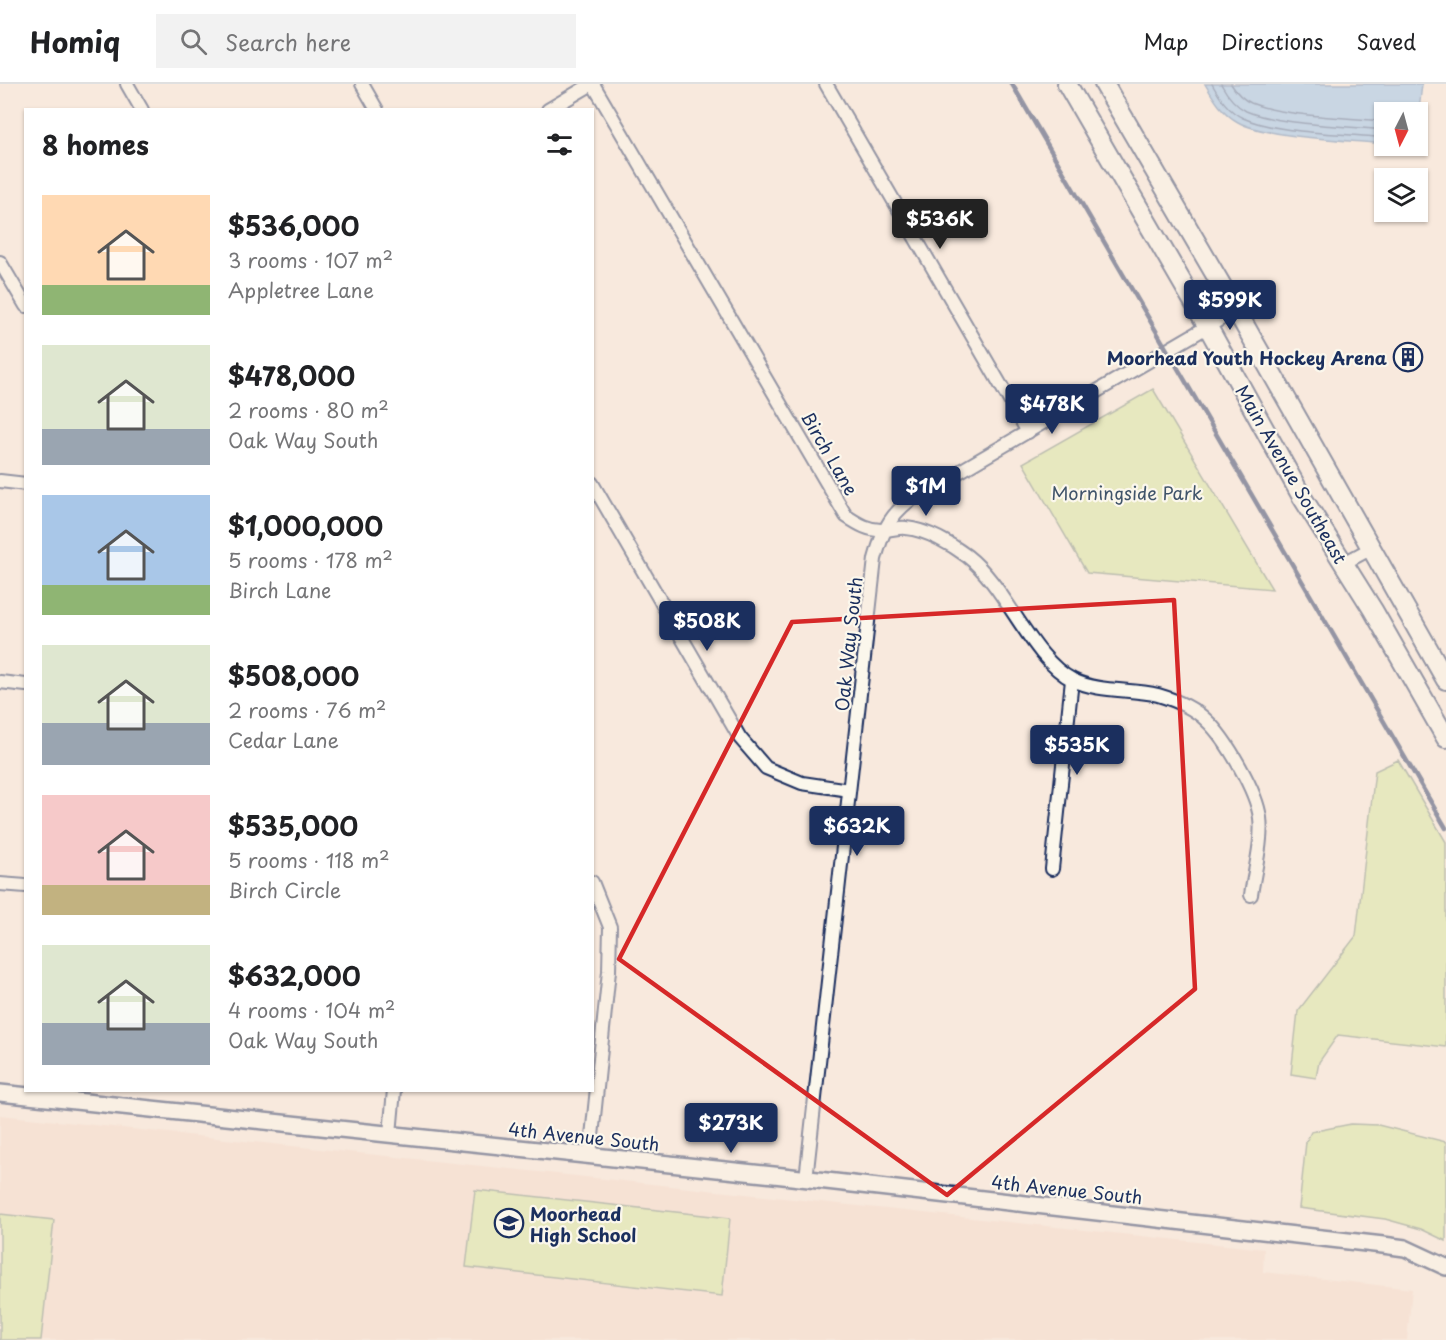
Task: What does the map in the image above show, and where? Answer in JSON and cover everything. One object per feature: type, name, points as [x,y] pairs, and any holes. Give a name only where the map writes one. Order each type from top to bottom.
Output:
[{"type":"main road","name":"Main Avenue Southeast","points":[[1067,84],[1208,327],[1302,497],[1373,610],[1446,738]]},
{"type":"main road","name":"Main Avenue Southeast","points":[[1104,84],[1236,310],[1446,680]]},
{"type":"street","points":[[127,84],[141,108]]},
{"type":"street","points":[[362,84],[375,108]]},
{"type":"street","points":[[551,108],[593,84]]},
{"type":"street","name":"Birch Lane","points":[[593,84],[846,516],[863,527],[883,531],[904,527],[924,531],[967,555],[986,573],[1053,664],[1072,680],[1096,687],[1156,695],[1184,704],[1206,720],[1222,739],[1257,802],[1261,821],[1251,895]]},
{"type":"street","points":[[825,84],[1028,432]]},
{"type":"street","points":[[0,262],[24,303]]},
{"type":"street","name":"Oak Way South","points":[[806,1179],[875,559],[883,531],[895,512],[909,501],[1236,310]]},
{"type":"street","points":[[0,481],[24,484]]},
{"type":"street","points":[[594,486],[740,738],[766,768],[802,783],[849,790]]},
{"type":"street","points":[[1344,563],[1370,549]]},
{"type":"street","points":[[1052,870],[1072,680]]},
{"type":"street","points":[[0,682],[24,685]]},
{"type":"street","points":[[0,884],[24,886]]},
{"type":"street","points":[[590,1156],[609,971],[610,927],[594,887]]},
{"type":"street","points":[[390,1134],[394,1092]]},
{"type":"street","name":"4th Avenue South","points":[[0,1093],[806,1179],[1383,1245],[1424,1255],[1446,1267]]},
{"type":"street","points":[[1424,1255],[1446,1261]]},
{"type":"highlighted area","points":[[1174,600],[1195,989],[947,1195],[619,959],[792,622]]},
{"type":"shaded area","name":"Moorhead High School","points":[[0,1115],[1264,1249],[1263,1272],[1412,1289],[1407,1340],[0,1340]]},
{"type":"green space","name":"Morningside Park","points":[[1153,389],[1272,589],[1087,573],[1023,463]]},
{"type":"green space","points":[[1398,760],[1446,842],[1446,1047],[1338,1035],[1319,1062],[1316,1078],[1291,1074],[1298,1011],[1356,936],[1375,771]]},
{"type":"green space","points":[[1351,1124],[1378,1125],[1446,1142],[1446,1241],[1421,1229],[1385,1219],[1299,1208],[1306,1142],[1311,1132]]},
{"type":"green space","points":[[475,1190],[730,1218],[722,1296],[466,1267]]},
{"type":"green space","points":[[0,1214],[54,1220],[41,1340],[0,1340]]},
{"type":"water","points":[[1205,84],[1422,84],[1420,102],[1374,102],[1374,143],[1268,132],[1238,122],[1227,114]]},
{"type":"railway","points":[[1012,84],[1446,828]]},
{"type":"place","name":"Moorhead Youth Hockey Arena","points":[[1408,357]]},
{"type":"place","name":"Moorhead High School","points":[[509,1223]]}]
